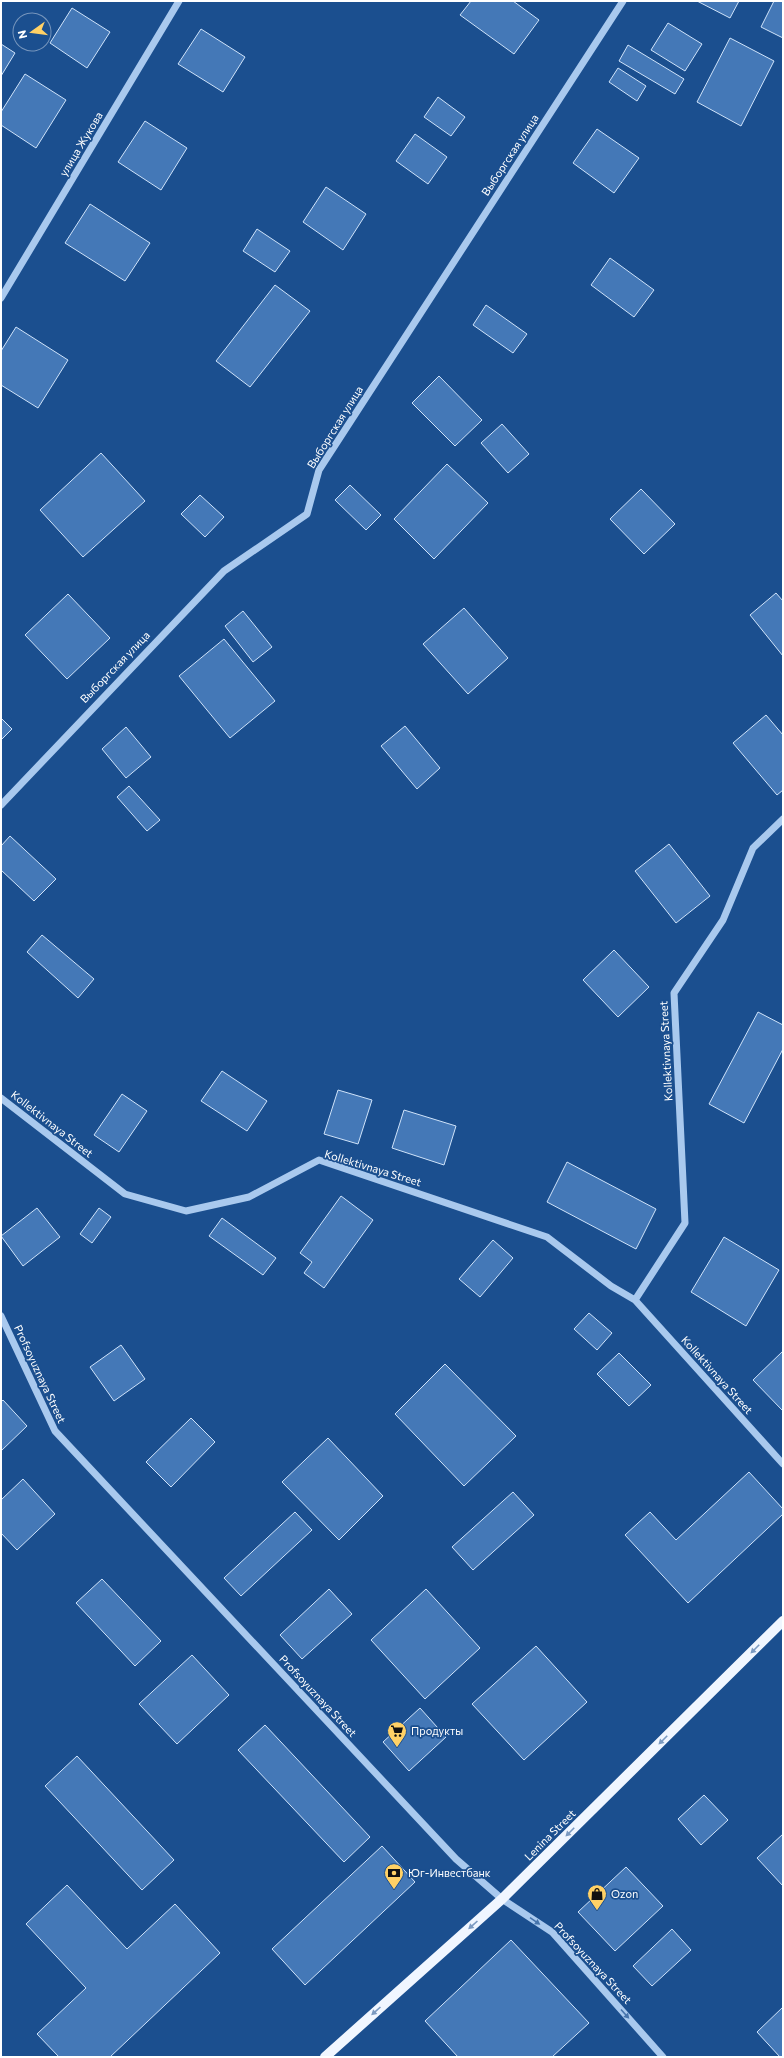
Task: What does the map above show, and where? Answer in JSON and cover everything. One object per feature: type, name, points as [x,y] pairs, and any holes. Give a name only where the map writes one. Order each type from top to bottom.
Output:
[{"type":"main road","name":"Lenina Street","points":[[325,2057],[502,1899],[783,1621]]},
{"type":"street","name":"улица Жукова","points":[[1,298],[179,1]]},
{"type":"street","name":"Выборгская улица","points":[[1,804],[224,571],[307,514],[319,470],[623,1]]},
{"type":"street","name":"Kollektivnaya Street","points":[[635,1300],[685,1223],[674,993],[723,920],[753,848],[783,819]]},
{"type":"street","name":"Kollektivnaya Street","points":[[1,1098],[125,1194],[186,1211],[249,1197],[320,1160],[548,1237],[611,1286],[635,1300],[783,1464]]},
{"type":"street","name":"Profsoyuznaya Street","points":[[1,1316],[55,1431],[456,1859],[502,1899],[552,1932],[663,2057]]},
{"type":"building","points":[[471,1],[513,1],[539,20],[514,54],[460,15]]},
{"type":"building","points":[[697,1],[739,1],[730,18]]},
{"type":"building","points":[[774,1],[783,1],[783,38],[761,27]]},
{"type":"building","points":[[72,8],[110,32],[87,68],[52,44],[52,40]]},
{"type":"building","points":[[668,23],[702,44],[685,71],[651,50]]},
{"type":"building","points":[[201,29],[245,57],[223,92],[178,64]]},
{"type":"building","points":[[730,38],[774,61],[741,126],[697,102]]},
{"type":"building","points":[[1,44],[15,53],[1,76]]},
{"type":"building","points":[[628,45],[684,79],[675,94],[619,61]]},
{"type":"building","points":[[618,68],[646,86],[637,101],[609,82]]},
{"type":"building","points":[[25,74],[66,100],[36,148],[1,125],[1,112]]},
{"type":"building","points":[[438,97],[465,117],[451,136],[424,117]]},
{"type":"building","points":[[145,121],[187,148],[161,190],[118,162]]},
{"type":"building","points":[[597,129],[639,158],[614,193],[573,163]]},
{"type":"building","points":[[415,134],[447,157],[428,184],[396,161]]},
{"type":"building","points":[[326,187],[366,214],[343,250],[303,222]]},
{"type":"building","points":[[90,204],[150,243],[125,281],[65,243]]},
{"type":"building","points":[[257,229],[290,251],[275,272],[243,251]]},
{"type":"building","points":[[610,258],[654,290],[634,317],[591,285]]},
{"type":"building","points":[[275,285],[310,311],[250,387],[216,361]]},
{"type":"building","points":[[486,305],[527,334],[513,353],[473,325]]},
{"type":"building","points":[[16,327],[68,360],[38,408],[1,385],[1,351]]},
{"type":"building","points":[[439,376],[482,420],[455,446],[412,403]]},
{"type":"building","points":[[502,424],[529,454],[508,473],[481,443]]},
{"type":"building","points":[[101,453],[145,501],[83,557],[40,510]]},
{"type":"building","points":[[447,464],[488,503],[434,559],[394,519]]},
{"type":"building","points":[[350,485],[381,515],[366,530],[335,500]]},
{"type":"building","points":[[641,489],[675,524],[644,554],[610,519]]},
{"type":"building","points":[[200,495],[224,517],[205,537],[181,514]]},
{"type":"building","points":[[776,593],[783,601],[783,656],[750,615]]},
{"type":"building","points":[[68,594],[110,638],[67,679],[25,635]]},
{"type":"building","points":[[464,608],[508,658],[468,694],[423,644]]},
{"type":"building","points":[[243,611],[272,647],[253,662],[225,626]]},
{"type":"building","points":[[224,639],[275,701],[230,738],[179,676]]},
{"type":"building","points":[[766,715],[783,735],[783,790],[777,795],[733,743]]},
{"type":"building","points":[[1,718],[12,729],[1,740]]},
{"type":"building","points":[[405,726],[440,768],[417,789],[381,746]]},
{"type":"building","points":[[126,727],[151,757],[126,778],[102,749]]},
{"type":"building","points":[[129,786],[160,820],[147,831],[117,797]]},
{"type":"building","points":[[10,836],[56,879],[34,901],[1,870],[1,846]]},
{"type":"building","points":[[669,844],[710,896],[676,923],[635,871]]},
{"type":"building","points":[[42,935],[94,979],[78,998],[27,952]]},
{"type":"building","points":[[614,950],[649,987],[618,1017],[583,980]]},
{"type":"building","points":[[758,1012],[783,1025],[783,1049],[744,1123],[709,1104]]},
{"type":"building","points":[[222,1071],[267,1101],[247,1131],[201,1101]]},
{"type":"building","points":[[338,1090],[372,1100],[358,1144],[324,1134]]},
{"type":"building","points":[[122,1094],[147,1111],[119,1152],[94,1135]]},
{"type":"building","points":[[404,1110],[456,1126],[444,1165],[392,1148]]},
{"type":"building","points":[[567,1162],[656,1209],[636,1249],[547,1202]]},
{"type":"building","points":[[341,1196],[373,1220],[324,1288],[304,1273],[312,1262],[300,1253]]},
{"type":"building","points":[[37,1208],[60,1237],[23,1266],[1,1236]]},
{"type":"building","points":[[99,1208],[111,1217],[92,1243],[80,1234]]},
{"type":"building","points":[[222,1218],[276,1258],[263,1275],[209,1236]]},
{"type":"building","points":[[724,1237],[779,1270],[746,1326],[691,1292]]},
{"type":"building","points":[[493,1240],[513,1258],[480,1297],[459,1279]]},
{"type":"building","points":[[589,1313],[612,1333],[597,1350],[574,1329]]},
{"type":"building","points":[[121,1345],[145,1379],[114,1401],[90,1367]]},
{"type":"building","points":[[783,1351],[783,1409],[782,1410],[753,1380]]},
{"type":"building","points":[[619,1353],[651,1385],[629,1406],[597,1374]]},
{"type":"building","points":[[445,1364],[516,1436],[464,1486],[395,1414]]},
{"type":"building","points":[[3,1400],[27,1426],[1,1451],[1,1402]]},
{"type":"building","points":[[191,1418],[215,1442],[171,1487],[146,1462]]},
{"type":"building","points":[[328,1438],[383,1496],[339,1540],[282,1482]]},
{"type":"building","points":[[749,1472],[783,1509],[783,1514],[688,1603],[625,1535],[650,1512],[676,1540]]},
{"type":"building","points":[[23,1479],[55,1514],[17,1550],[1,1533],[1,1500]]},
{"type":"building","points":[[513,1492],[534,1515],[473,1570],[452,1547]]},
{"type":"building","points":[[295,1512],[312,1530],[241,1596],[224,1578]]},
{"type":"building","points":[[102,1579],[161,1641],[135,1666],[76,1603]]},
{"type":"building","points":[[329,1589],[352,1614],[302,1659],[280,1635]]},
{"type":"building","points":[[426,1589],[480,1648],[425,1699],[371,1640]]},
{"type":"building","points":[[536,1646],[587,1702],[524,1760],[472,1704]]},
{"type":"building","points":[[192,1655],[229,1695],[177,1744],[139,1704]]},
{"type":"building","points":[[420,1708],[446,1737],[409,1771],[383,1742]]},
{"type":"building","points":[[265,1725],[370,1837],[344,1862],[238,1750]]},
{"type":"building","points":[[77,1756],[174,1860],[142,1890],[45,1786]]},
{"type":"building","points":[[704,1795],[728,1820],[701,1845],[678,1819]]},
{"type":"building","points":[[783,1834],[783,1886],[757,1858]]},
{"type":"building","points":[[382,1846],[415,1882],[305,1985],[272,1949]]},
{"type":"building","points":[[626,1867],[663,1906],[615,1951],[578,1912]]},
{"type":"building","points":[[67,1885],[127,1949],[175,1904],[220,1953],[110,2057],[59,2057],[37,2034],[86,1988],[26,1924]]},
{"type":"building","points":[[672,1929],[691,1950],[652,1986],[633,1966]]},
{"type":"building","points":[[511,1940],[589,2023],[552,2057],[458,2057],[425,2021]]},
{"type":"building","points":[[783,2007],[783,2057],[780,2057],[757,2032]]},
{"type":"place","name":"Продукты","points":[[397,1748]]},
{"type":"place","name":"Юг-Инвестбанк","points":[[394,1890]]},
{"type":"place","name":"Ozon","points":[[597,1911]]}]
